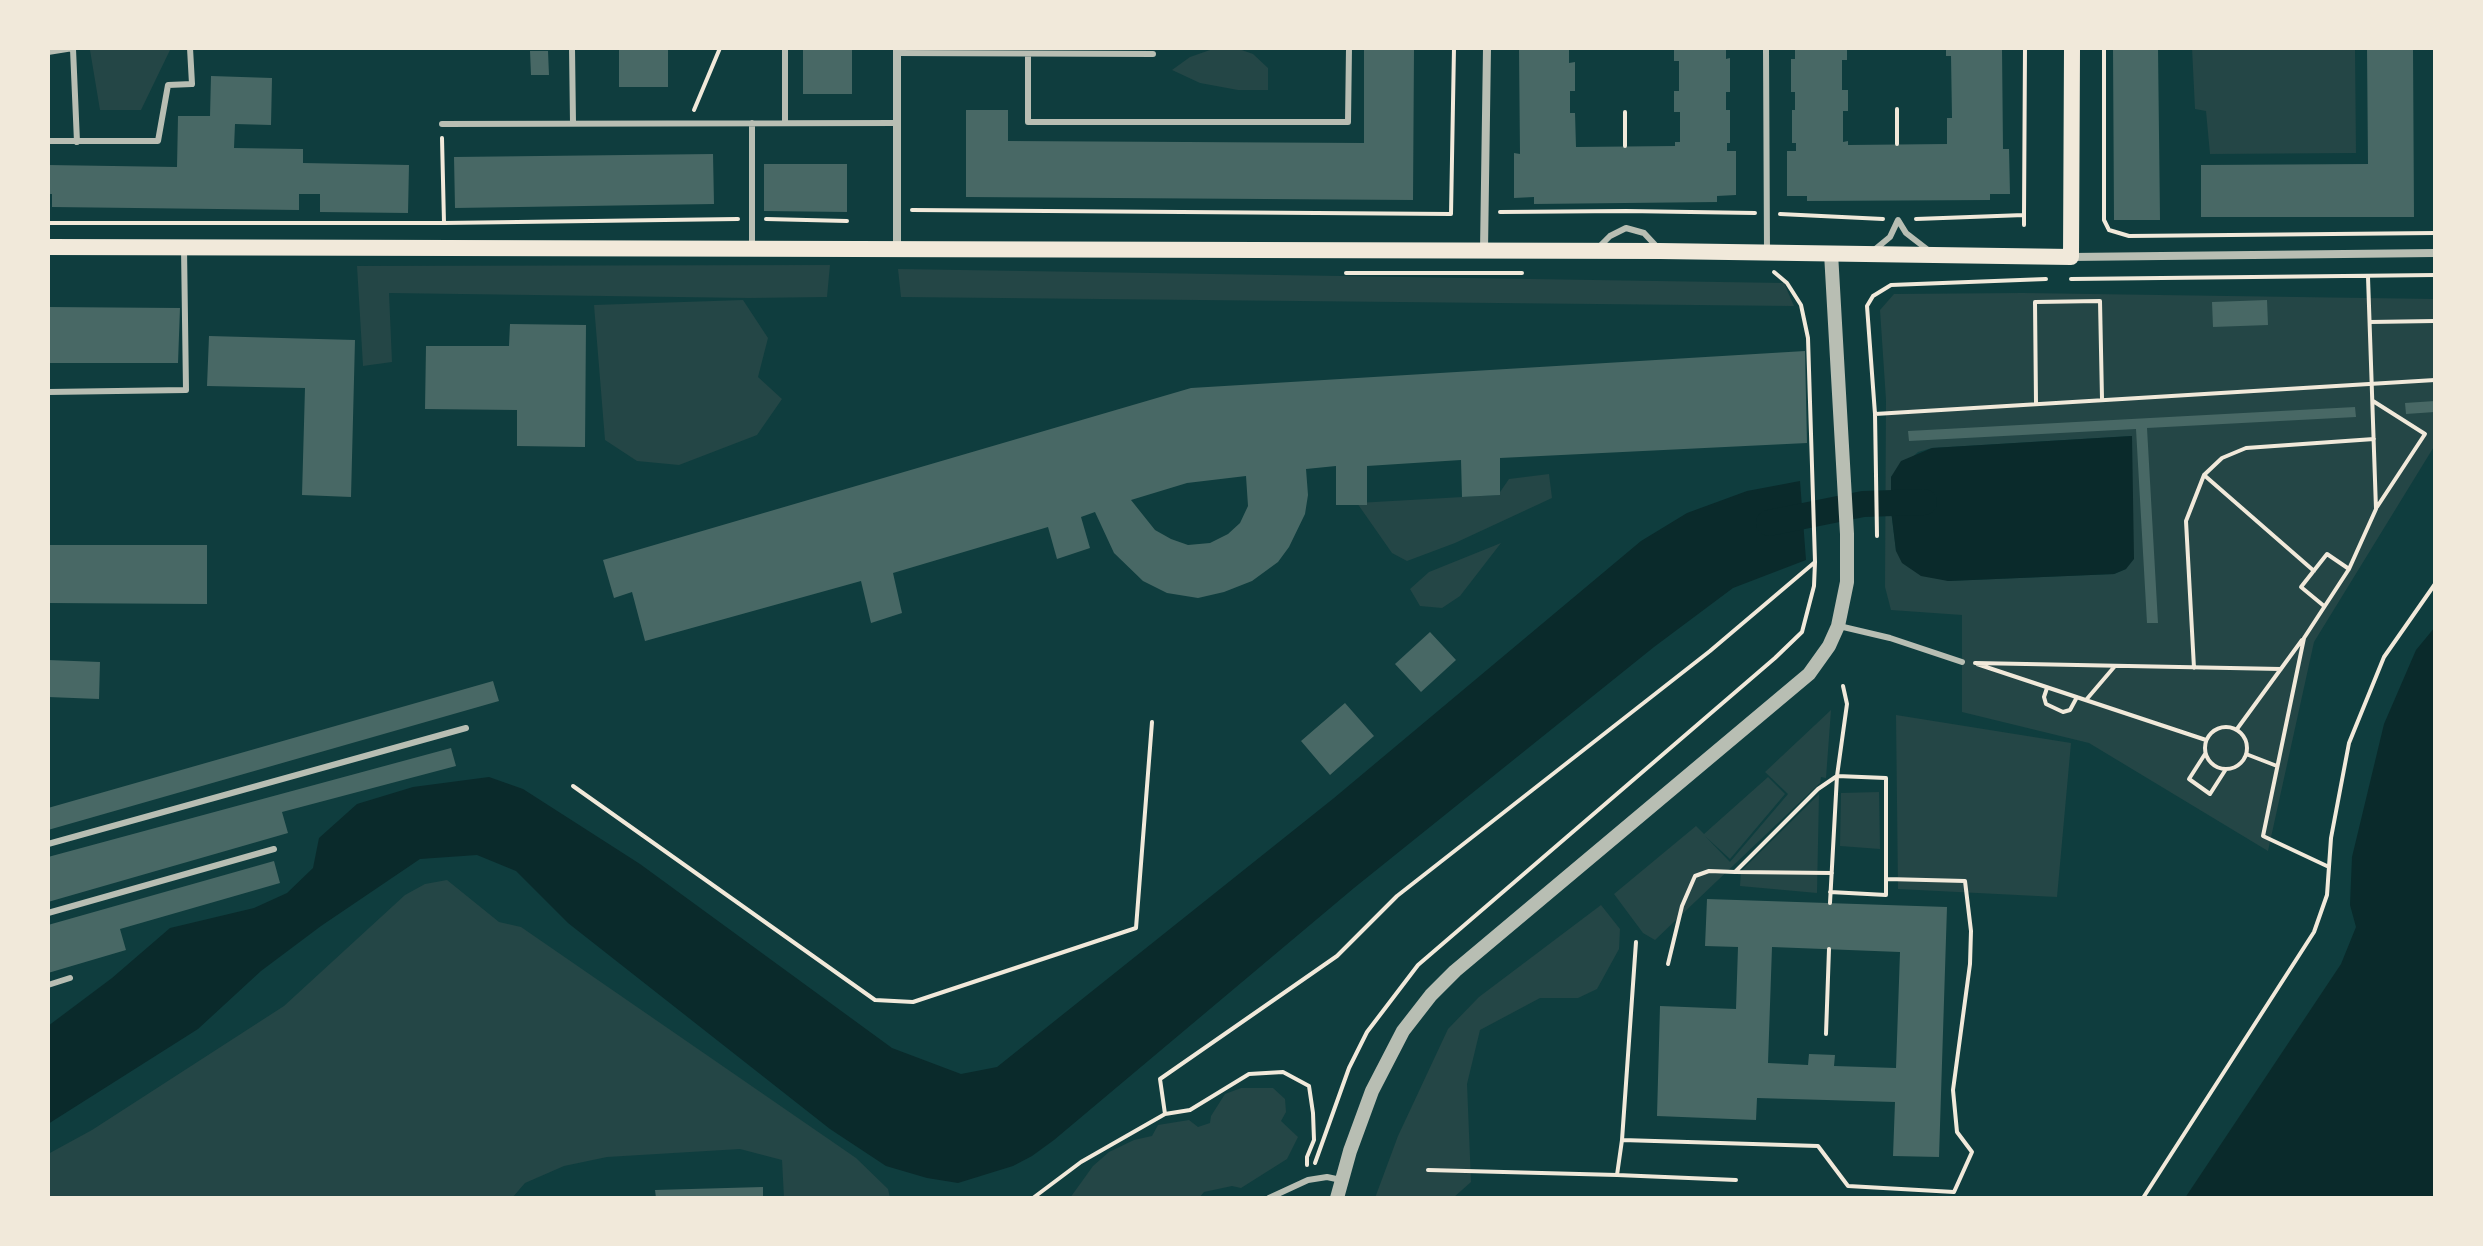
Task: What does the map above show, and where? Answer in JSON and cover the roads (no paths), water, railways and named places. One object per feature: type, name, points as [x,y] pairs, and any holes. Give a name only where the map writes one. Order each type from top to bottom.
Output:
[{"type":"main road","points":[[48,247],[1484,250],[2071,257],[2072,48]]},
{"type":"street","points":[[1484,250],[1487,48]]},
{"type":"street","points":[[897,50],[897,249]]},
{"type":"street","points":[[1337,1198],[1361,1119],[1388,1058],[1403,1031],[1431,995],[1466,962],[1809,674],[1829,646],[1838,626],[1847,582],[1844,466],[1831,253]]},
{"type":"street","points":[[2071,257],[2435,253]]},
{"type":"lane","points":[[48,52],[73,48],[77,142]]},
{"type":"lane","points":[[48,142],[158,141],[168,85],[192,84],[190,48]]},
{"type":"lane","points":[[572,48],[573,123]]},
{"type":"lane","points":[[785,48],[785,123]]},
{"type":"lane","points":[[1028,54],[1028,122],[1348,122],[1349,48]]},
{"type":"lane","points":[[1766,48],[1767,252]]},
{"type":"lane","points":[[897,50],[1153,54]]},
{"type":"lane","points":[[752,123],[752,249]]},
{"type":"lane","points":[[442,124],[897,123]]},
{"type":"lane","points":[[1870,253],[1890,237],[1898,220],[1906,233],[1935,254]]},
{"type":"lane","points":[[48,392],[186,390],[184,247]]},
{"type":"lane","points":[[1838,626],[1890,638],[1962,662]]},
{"type":"lane","points":[[48,844],[466,728]]},
{"type":"lane","points":[[48,913],[274,849]]},
{"type":"lane","points":[[48,985],[70,978]]},
{"type":"lane","points":[[1269,1198],[1308,1180],[1327,1177],[1341,1180]]},
{"type":"waterway","points":[[1769,523],[1863,504],[1924,502]]}]
